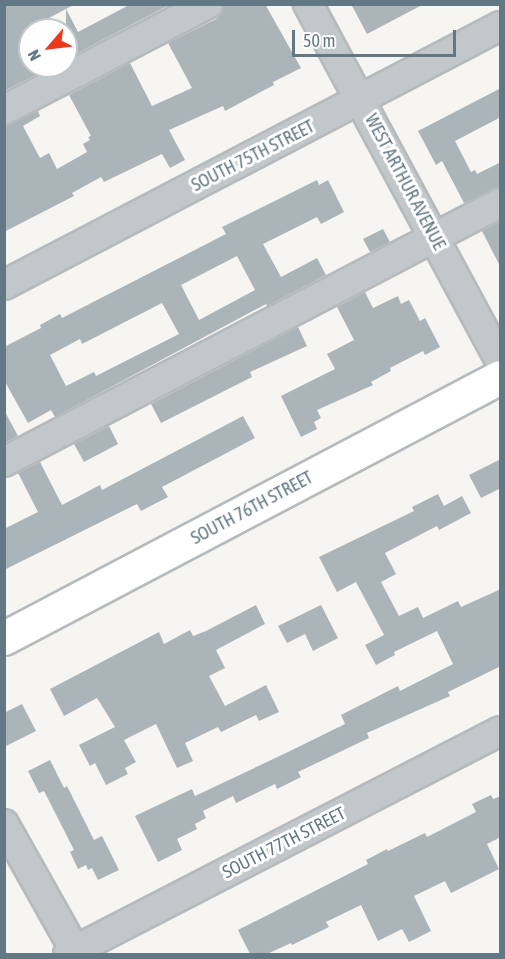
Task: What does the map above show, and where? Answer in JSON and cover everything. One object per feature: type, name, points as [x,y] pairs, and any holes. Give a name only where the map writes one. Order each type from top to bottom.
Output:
[{"type":"main road","name":"SOUTH 76TH STREET","points":[[4,638],[501,377]]},
{"type":"street","points":[[4,110],[208,4]]},
{"type":"street","name":"WEST ARTHUR AVENUE","points":[[308,4],[501,360]]},
{"type":"street","name":"SOUTH 75TH STREET","points":[[4,285],[501,26]]},
{"type":"street","points":[[4,462],[501,203]]},
{"type":"street","name":"SOUTH 77TH STREET","points":[[73,953],[501,730]]},
{"type":"street","points":[[4,824],[73,953]]},
{"type":"building","points":[[4,4],[75,4],[49,18],[18,18],[18,78],[29,78],[4,91]]},
{"type":"building","points":[[131,4],[171,4],[78,53],[78,32]]},
{"type":"building","points":[[224,4],[265,4],[301,68],[225,111],[223,106],[169,130],[185,160],[170,168],[162,154],[104,182],[101,177],[72,193],[74,196],[4,232],[4,126],[38,111],[40,116],[23,126],[40,158],[49,153],[57,169],[87,152],[83,144],[90,140],[88,137],[91,136],[69,95],[130,63],[152,106],[192,88],[168,43],[216,19],[222,12]]},
{"type":"building","points":[[351,4],[424,4],[367,34]]},
{"type":"building","points":[[501,88],[501,117],[455,141],[471,172],[475,170],[477,174],[501,162],[501,187],[464,203],[442,161],[436,165],[418,131]]},
{"type":"building","points":[[317,180],[319,185],[328,180],[344,212],[321,224],[317,217],[263,244],[281,277],[317,258],[326,275],[267,306],[266,304],[55,417],[51,410],[28,423],[4,380],[4,347],[41,328],[40,325],[60,314],[62,318],[226,234],[222,227]],"holes":[[[237,256],[255,290],[199,320],[181,285]],[[162,303],[179,334],[96,376],[94,372],[66,386],[50,355],[80,339],[82,344]]]},
{"type":"building","points":[[501,221],[501,268],[482,231]]},
{"type":"building","points":[[383,229],[390,242],[370,252],[363,239]]},
{"type":"building","points":[[365,292],[373,308],[398,296],[401,304],[409,300],[420,321],[425,318],[440,347],[425,355],[423,351],[390,368],[391,371],[371,382],[373,385],[317,410],[321,418],[314,422],[317,429],[301,437],[281,396],[335,369],[327,354],[354,340],[337,307]]},
{"type":"building","points":[[298,327],[307,346],[250,372],[252,377],[161,423],[151,404]]},
{"type":"building","points":[[4,410],[18,436],[4,443]]},
{"type":"building","points":[[243,416],[255,438],[162,487],[168,497],[141,511],[137,504],[4,570],[4,529],[38,512],[18,473],[40,462],[62,505],[100,485],[102,490]]},
{"type":"building","points":[[109,426],[118,444],[84,462],[74,444]]},
{"type":"building","points":[[501,459],[501,488],[481,498],[469,475]]},
{"type":"building","points":[[438,494],[444,506],[462,496],[471,513],[439,530],[437,526],[385,553],[396,574],[381,582],[399,616],[418,607],[423,618],[458,601],[461,607],[501,589],[501,666],[448,692],[450,696],[367,733],[369,738],[298,772],[301,777],[277,789],[275,784],[236,803],[233,796],[203,811],[206,818],[195,824],[197,829],[177,839],[182,850],[158,862],[135,816],[192,789],[195,796],[288,752],[345,724],[341,715],[398,686],[400,691],[453,664],[437,631],[394,652],[395,655],[376,665],[365,645],[384,635],[356,582],[337,592],[319,557],[414,511],[412,507]]},
{"type":"building","points":[[256,605],[265,624],[216,650],[225,668],[209,676],[225,706],[266,685],[279,712],[259,721],[256,715],[221,732],[218,727],[185,743],[193,761],[177,768],[156,724],[124,740],[136,762],[125,768],[128,774],[106,785],[95,763],[90,766],[79,745],[115,727],[97,698],[64,716],[50,689],[159,632],[164,644],[190,630],[193,636]]},
{"type":"building","points":[[321,605],[338,638],[313,651],[305,634],[287,643],[278,626]]},
{"type":"building","points":[[22,704],[36,731],[4,747],[4,713]]},
{"type":"building","points":[[50,760],[64,788],[67,786],[94,840],[102,836],[119,870],[98,880],[92,868],[88,870],[86,865],[78,869],[70,852],[74,850],[44,791],[39,793],[28,771]]},
{"type":"building","points":[[491,795],[493,799],[501,796],[501,837],[487,844],[499,869],[451,893],[445,881],[414,896],[431,931],[409,942],[402,929],[378,941],[361,905],[326,922],[329,927],[292,945],[291,943],[267,954],[250,954],[238,930],[368,864],[366,860],[387,849],[388,851],[425,833],[427,837],[476,812],[472,804]]}]
